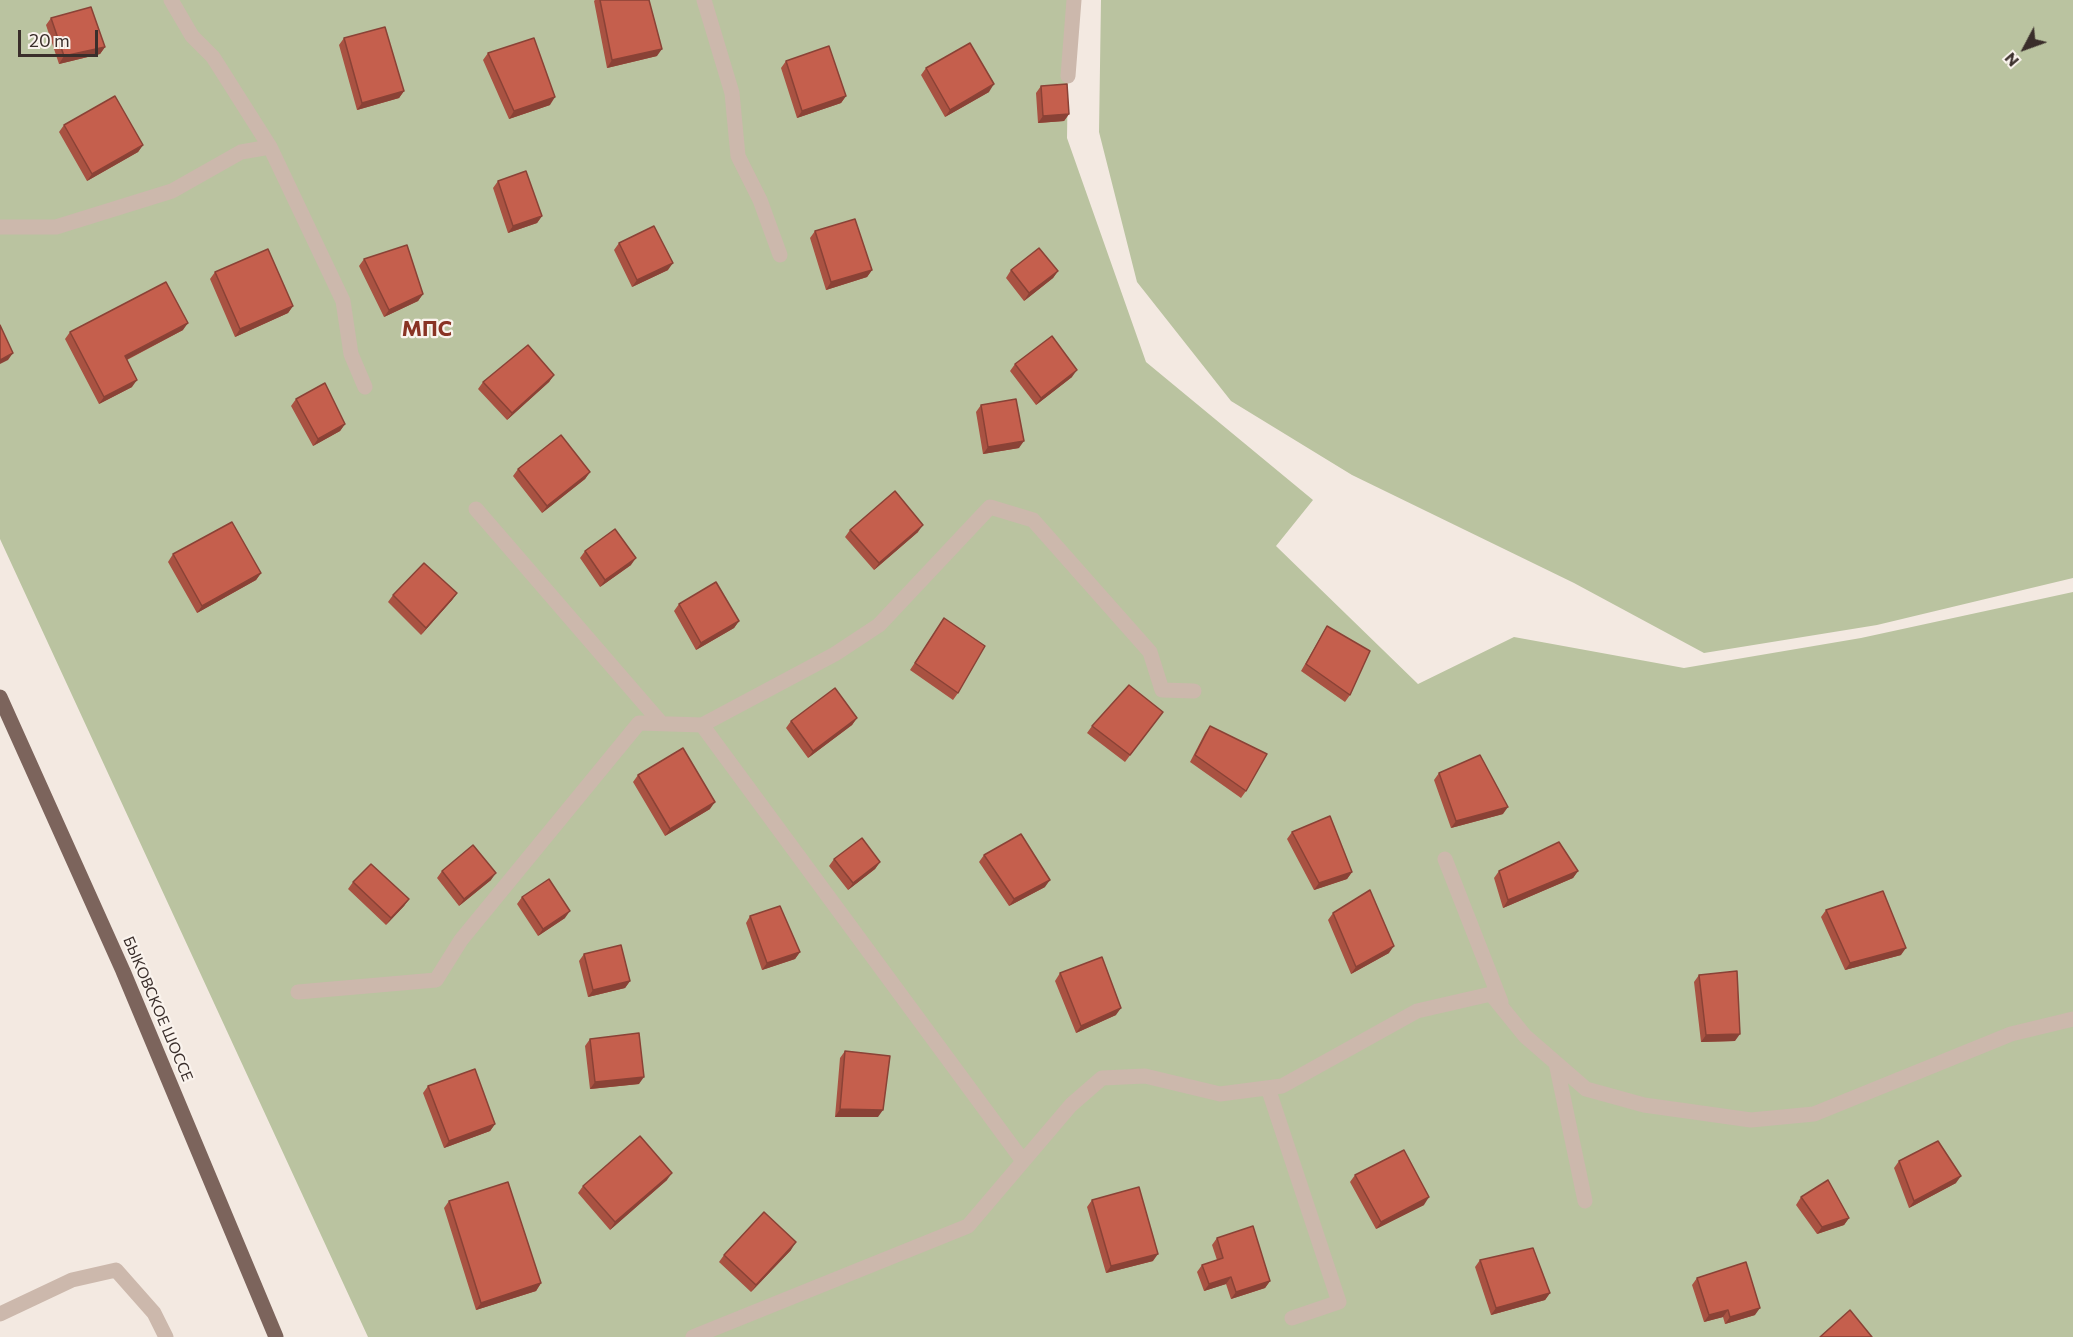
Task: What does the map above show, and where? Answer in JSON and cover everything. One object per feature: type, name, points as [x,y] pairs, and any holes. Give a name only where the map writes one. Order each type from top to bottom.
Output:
[{"type":"main road","name":"БЫКОВСКОЕ ШОССЕ","points":[[0,697],[123,971],[276,1337]]},
{"type":"street","points":[[171,0],[192,36],[213,57],[270,147],[343,301],[351,354],[365,387]]},
{"type":"street","points":[[704,0],[732,93],[738,156],[760,200],[780,255]]},
{"type":"street","points":[[1068,76],[1074,0]]},
{"type":"street","points":[[0,227],[56,226],[172,191],[241,152],[270,147]]},
{"type":"street","points":[[298,992],[436,980],[461,940],[639,723],[702,724],[835,654],[879,625],[990,507],[1033,520],[1150,652],[1162,690],[1194,691]]},
{"type":"street","points":[[476,509],[661,723]]},
{"type":"street","points":[[702,724],[1023,1161]]},
{"type":"street","points":[[1446,859],[1504,1010]]},
{"type":"street","points":[[693,1337],[968,1226],[1071,1105],[1102,1078],[1145,1076],[1220,1095],[1282,1086],[1417,1011],[1491,994],[1525,1036],[1586,1089],[1644,1105],[1751,1120],[1814,1114],[2011,1034],[2073,1019]]},
{"type":"street","points":[[1556,1063],[1585,1201]]},
{"type":"street","points":[[1268,1088],[1339,1302],[1292,1318]]},
{"type":"street","points":[[0,1314],[72,1280],[116,1270],[154,1313],[166,1337]]},
{"type":"green space","points":[[0,0],[1069,0],[1067,138],[1146,362],[1313,500],[1276,546],[1418,684],[1514,637],[1684,668],[1861,638],[2073,592],[2073,1337],[368,1337],[0,539]]},
{"type":"green space","points":[[1101,0],[2073,0],[2073,578],[1877,625],[1704,653],[1574,583],[1352,475],[1231,401],[1137,282],[1099,132]]},
{"type":"building","points":[[600,0],[649,0],[662,49],[612,60]]},
{"type":"building","points":[[91,7],[105,47],[64,56],[51,18]]},
{"type":"building","points":[[385,27],[404,91],[362,103],[344,38]]},
{"type":"building","points":[[534,38],[555,97],[514,111],[488,53]]},
{"type":"building","points":[[970,43],[994,84],[950,110],[926,68]]},
{"type":"building","points":[[829,46],[846,96],[802,111],[786,61]]},
{"type":"building","points":[[1067,84],[1069,114],[1043,116],[1041,86]]},
{"type":"building","points":[[115,96],[143,145],[92,174],[64,125]]},
{"type":"building","points":[[526,171],[542,216],[513,226],[498,181]]},
{"type":"building","points":[[855,219],[872,270],[831,282],[815,231]]},
{"type":"building","points":[[654,226],[673,263],[637,280],[619,243]]},
{"type":"building","points":[[407,245],[423,294],[389,310],[364,259]]},
{"type":"building","points":[[1039,248],[1058,271],[1029,293],[1011,270]]},
{"type":"building","points":[[268,249],[293,306],[240,329],[215,272]]},
{"type":"building","points":[[166,282],[188,323],[125,356],[137,380],[104,397],[70,332]]},
{"type":"building","points":[[0,325],[13,353],[0,360]]},
{"type":"building","points":[[1052,336],[1077,370],[1041,398],[1015,364]]},
{"type":"building","points":[[528,345],[554,375],[512,413],[483,382]]},
{"type":"building","points":[[325,383],[345,424],[318,439],[296,399]]},
{"type":"building","points":[[1016,399],[1024,441],[988,447],[981,405]]},
{"type":"building","points":[[561,435],[590,472],[547,506],[518,469]]},
{"type":"building","points":[[895,491],[923,525],[879,563],[850,530]]},
{"type":"building","points":[[232,522],[261,573],[202,606],[173,554]]},
{"type":"building","points":[[615,529],[636,558],[605,580],[585,551]]},
{"type":"building","points":[[424,563],[457,593],[426,628],[393,595]]},
{"type":"building","points":[[716,582],[739,621],[701,643],[679,604]]},
{"type":"building","points":[[944,618],[985,646],[958,693],[915,663]]},
{"type":"building","points":[[1327,626],[1370,651],[1350,695],[1306,664]]},
{"type":"building","points":[[1129,685],[1163,712],[1130,755],[1092,726]]},
{"type":"building","points":[[835,688],[857,718],[813,751],[791,721]]},
{"type":"building","points":[[1210,726],[1267,754],[1246,791],[1195,755]]},
{"type":"building","points":[[683,748],[715,802],[670,829],[638,775]]},
{"type":"building","points":[[1480,755],[1508,807],[1456,821],[1439,773]]},
{"type":"building","points":[[1330,816],[1352,872],[1319,883],[1292,832]]},
{"type":"building","points":[[1021,834],[1050,880],[1014,899],[984,855]]},
{"type":"building","points":[[862,838],[880,862],[853,883],[834,859]]},
{"type":"building","points":[[1559,842],[1578,871],[1508,900],[1499,871]]},
{"type":"building","points":[[473,845],[496,873],[464,899],[442,871]]},
{"type":"building","points":[[371,864],[409,899],[391,918],[353,882]]},
{"type":"building","points":[[549,879],[570,911],[543,929],[522,897]]},
{"type":"building","points":[[1370,890],[1394,946],[1356,967],[1333,913]]},
{"type":"building","points":[[1883,891],[1906,948],[1850,963],[1826,910]]},
{"type":"building","points":[[780,906],[800,952],[767,963],[750,916]]},
{"type":"building","points":[[621,945],[630,981],[593,990],[584,954]]},
{"type":"building","points":[[1102,957],[1121,1008],[1081,1026],[1060,973]]},
{"type":"building","points":[[1737,971],[1740,1034],[1706,1035],[1699,975]]},
{"type":"building","points":[[639,1033],[644,1077],[595,1082],[590,1039]]},
{"type":"building","points":[[845,1051],[890,1056],[883,1110],[840,1109]]},
{"type":"building","points":[[475,1069],[495,1124],[449,1141],[428,1086]]},
{"type":"building","points":[[640,1136],[672,1173],[615,1222],[583,1186]]},
{"type":"building","points":[[1938,1141],[1961,1176],[1914,1201],[1899,1161]]},
{"type":"building","points":[[1404,1150],[1429,1197],[1381,1222],[1355,1175]]},
{"type":"building","points":[[1828,1180],[1849,1218],[1822,1227],[1801,1197]]},
{"type":"building","points":[[508,1182],[541,1283],[481,1303],[449,1201]]},
{"type":"building","points":[[1139,1187],[1158,1254],[1111,1266],[1092,1200]]},
{"type":"building","points":[[764,1212],[796,1242],[756,1285],[724,1255]]},
{"type":"building","points":[[1253,1226],[1270,1281],[1236,1292],[1231,1277],[1209,1284],[1202,1265],[1223,1258],[1217,1238]]},
{"type":"building","points":[[1533,1248],[1550,1293],[1496,1308],[1480,1260]]},
{"type":"building","points":[[1746,1262],[1760,1308],[1730,1317],[1728,1310],[1709,1315],[1697,1278]]},
{"type":"building","points":[[1850,1310],[1872,1337],[1820,1337]]},
{"type":"district","name":"МПС","points":[[427,329]]}]
